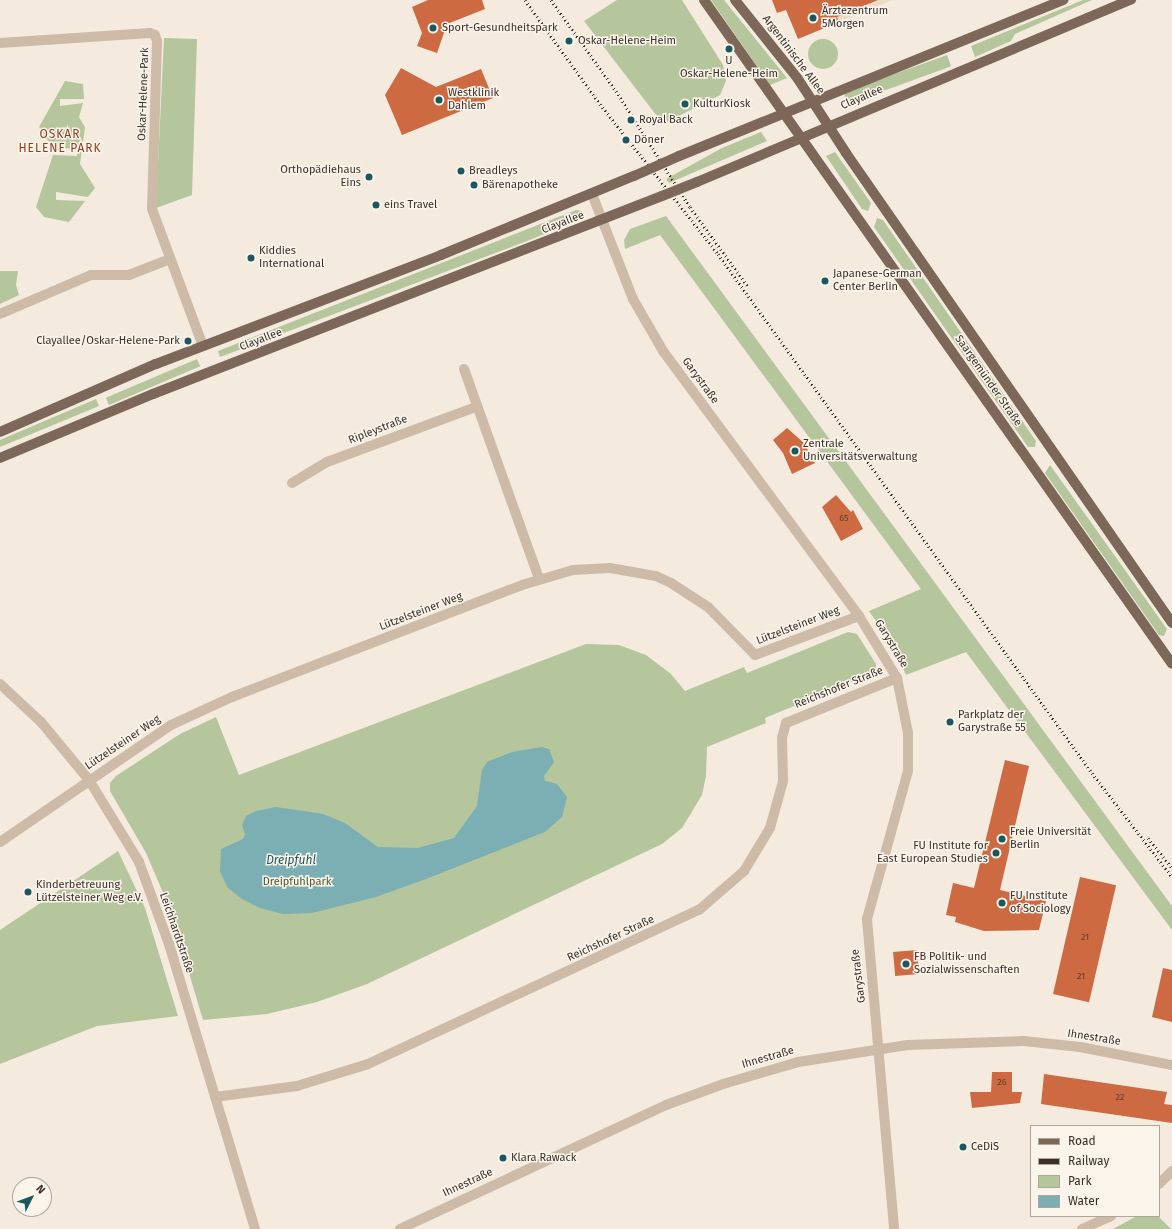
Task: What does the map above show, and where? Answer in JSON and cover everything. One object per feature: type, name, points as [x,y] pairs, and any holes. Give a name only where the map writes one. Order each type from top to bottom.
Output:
[{"type":"main road","points":[[704,0],[782,113]]},
{"type":"main road","name":"Argentinische Allee","points":[[735,0],[813,102],[829,126]]},
{"type":"main road","name":"Clayallee","points":[[0,432],[97,388],[592,194],[782,113],[813,102],[1064,0]]},
{"type":"main road","name":"Clayallee","points":[[0,458],[153,394],[697,182],[1131,0]]},
{"type":"main road","name":"Saargemünder Straße","points":[[782,113],[802,138],[1172,664]]},
{"type":"main road","name":"Saargemünder Straße","points":[[829,126],[1172,623]]},
{"type":"street","name":"Oskar-Helene-Park","points":[[0,43],[150,33],[155,35],[152,209],[203,346]]},
{"type":"street","name":"Garystraße","points":[[592,194],[633,300],[663,351],[859,616],[897,678],[908,728],[908,771],[867,919],[881,1048],[894,1229]]},
{"type":"street","points":[[0,314],[90,276],[129,275],[170,259]]},
{"type":"street","points":[[464,369],[476,407],[539,579]]},
{"type":"street","name":"Ripleystraße","points":[[292,483],[327,462],[476,407]]},
{"type":"street","name":"Lützelsteiner Weg","points":[[0,842],[171,725],[215,704],[539,579],[596,568],[656,576],[708,607],[755,655],[859,616]]},
{"type":"street","name":"Reichshofer Straße","points":[[215,1097],[297,1086],[368,1064],[699,910],[739,877],[770,828],[783,781],[782,738],[786,723],[897,678]]},
{"type":"street","name":"Leichhardtstraße","points":[[0,684],[41,722],[89,780],[139,862],[169,944],[255,1229]]},
{"type":"street","name":"Ihnestraße","points":[[400,1229],[666,1105],[798,1062],[881,1048],[951,1041],[1024,1041],[1080,1047],[1172,1065]]},
{"type":"street","points":[[1160,1183],[1172,1171]]},
{"type":"street","points":[[1082,1229],[1109,1217]]},
{"type":"green space","points":[[617,0],[682,0],[723,65],[726,81],[720,95],[663,124],[584,21]]},
{"type":"green space","points":[[711,0],[724,0],[787,78],[770,85]]},
{"type":"green space","points":[[1083,0],[1092,0],[1015,34],[1011,41],[975,57],[971,46]]},
{"type":"green space","points":[[164,38],[197,39],[192,195],[156,208]]},
{"type":"green space","points":[[823,39],[834,43],[838,54],[834,65],[823,69],[812,65],[808,54],[812,43]]},
{"type":"green space","points":[[947,55],[951,66],[848,104],[844,93]]},
{"type":"green space","points":[[65,81],[83,84],[84,99],[60,99],[60,106],[83,103],[79,117],[85,127],[80,164],[95,188],[88,197],[56,192],[56,200],[85,201],[69,222],[44,217],[36,207],[53,155],[77,156],[77,149],[62,148],[61,152],[55,151],[39,127]]},
{"type":"green space","points":[[761,132],[767,141],[669,183],[666,179],[722,148]]},
{"type":"green space","points":[[835,152],[871,203],[868,211],[862,209],[826,156]]},
{"type":"green space","points":[[576,210],[582,211],[581,219],[527,241],[220,357],[218,351]]},
{"type":"green space","points":[[666,216],[1172,906],[1172,930],[966,652],[906,675],[893,646],[869,611],[921,589],[660,235],[625,249],[624,240],[630,229]]},
{"type":"green space","points":[[877,218],[883,220],[1036,441],[1035,447],[1028,447],[874,227]]},
{"type":"green space","points":[[0,271],[18,271],[16,285],[19,295],[0,304]]},
{"type":"green space","points":[[197,359],[200,366],[109,405],[106,398]]},
{"type":"green space","points":[[96,399],[99,406],[0,447],[0,440]]},
{"type":"green space","points":[[1050,465],[1167,629],[1164,636],[1159,635],[1045,473]]},
{"type":"green space","name":"Dreipfuhlpark","points":[[848,632],[857,634],[876,664],[876,672],[765,718],[766,723],[707,747],[706,776],[702,795],[682,828],[662,844],[367,984],[317,1002],[267,1014],[203,1020],[170,909],[146,853],[110,791],[110,783],[116,776],[180,734],[216,717],[239,775],[586,644],[619,645],[646,655],[671,674],[685,691],[744,667],[747,673]]},
{"type":"green space","points":[[118,851],[145,908],[178,1016],[97,1026],[0,1064],[0,930]]},
{"type":"green space","points":[[1135,1217],[1159,1217],[1171,1229],[1113,1229]]},
{"type":"shaded area","points":[[830,0],[845,0],[850,12],[878,0],[893,0],[839,22]]},
{"type":"water","name":"Dreipfuhl","points":[[542,747],[549,749],[554,762],[544,776],[545,781],[557,784],[567,797],[562,817],[545,832],[426,879],[376,897],[312,913],[283,914],[260,908],[242,899],[228,888],[220,872],[221,849],[243,839],[245,834],[242,825],[246,816],[256,811],[276,807],[323,814],[345,823],[378,847],[418,848],[454,838],[477,806],[482,770],[487,762],[512,752]]},
{"type":"building","name":"Sport-Gesundheitspark","points":[[428,0],[482,0],[485,9],[447,24],[437,53],[417,46],[422,33],[412,7]]},
{"type":"building","name":"Ärztezentrum 5Morgen","points":[[772,0],[878,0],[837,17],[839,22],[798,39],[786,10],[777,13]]},
{"type":"building","name":"Westklinik Dahlem","points":[[401,68],[436,87],[481,69],[493,98],[402,135],[385,95]]},
{"type":"building","name":"Zentrale Universitätsverwaltung","points":[[787,428],[804,443],[815,463],[792,474],[783,453],[773,440]]},
{"type":"building","name":"Zentrale Universitätsverwaltung","points":[[836,495],[851,512],[853,510],[863,529],[841,541],[822,507]]},
{"type":"building","points":[[1005,760],[1029,766],[1000,890],[1046,901],[1039,930],[984,931],[955,922],[956,917],[946,915],[953,883],[974,888]]},
{"type":"building","points":[[1080,877],[1116,885],[1089,1002],[1053,994]]},
{"type":"building","name":"FB Politik- und Sozialwissenschaften","points":[[917,950],[919,974],[895,976],[893,952]]},
{"type":"building","points":[[1163,968],[1172,970],[1172,1022],[1152,1017]]},
{"type":"building","points":[[992,1072],[1012,1072],[1012,1092],[1022,1092],[1020,1103],[972,1108],[970,1092],[991,1092]]},
{"type":"building","points":[[1044,1074],[1167,1092],[1164,1104],[1172,1105],[1172,1123],[1041,1104]]},
{"type":"railway","points":[[525,0],[600,104],[718,254],[1092,773],[1172,877]]},
{"type":"railway","points":[[551,0],[616,91],[690,207],[749,288]]},
{"type":"railway","points":[[1148,838],[1172,868]]},
{"type":"place","name":"Ärztezentrum 5Morgen","points":[[813,18]]},
{"type":"place","name":"Sport-Gesundheitspark","points":[[433,28]]},
{"type":"place","name":"Oskar-Helene-Heim","points":[[569,41]]},
{"type":"place","name":"U Oskar-Helene-Heim","points":[[729,49]]},
{"type":"place","name":"Westklinik Dahlem","points":[[439,100]]},
{"type":"place","name":"KulturKiosk","points":[[685,104]]},
{"type":"place","name":"Royal Back","points":[[631,120]]},
{"type":"place","name":"Döner","points":[[626,140]]},
{"type":"place","name":"Breadleys","points":[[461,171]]},
{"type":"place","name":"Orthopädiehaus Eins","points":[[369,177]]},
{"type":"place","name":"Bärenapotheke","points":[[474,185]]},
{"type":"place","name":"eins Travel","points":[[376,205]]},
{"type":"place","name":"Kiddies International","points":[[251,258]]},
{"type":"place","name":"Japanese-German Center Berlin","points":[[825,281]]},
{"type":"place","name":"Clayallee/Oskar-Helene-Park","points":[[188,341]]},
{"type":"place","name":"Zentrale Universitätsverwaltung","points":[[795,451]]},
{"type":"place","name":"Parkplatz der Garystraße 55","points":[[950,722]]},
{"type":"place","name":"Freie Universität Berlin","points":[[1002,839]]},
{"type":"place","name":"FU Institute for East European Studies","points":[[996,853]]},
{"type":"place","name":"Kinderbetreuung Lützelsteiner Weg e.V.","points":[[28,892]]},
{"type":"place","name":"FU Institute of Sociology","points":[[1002,903]]},
{"type":"place","name":"FB Politik- und Sozialwissenschaften","points":[[906,964]]},
{"type":"place","name":"CeDiS","points":[[963,1147]]},
{"type":"place","name":"Klara Rawack","points":[[503,1158]]},
{"type":"district","name":"OSKAR HELENE PARK","points":[[60,142]]}]
